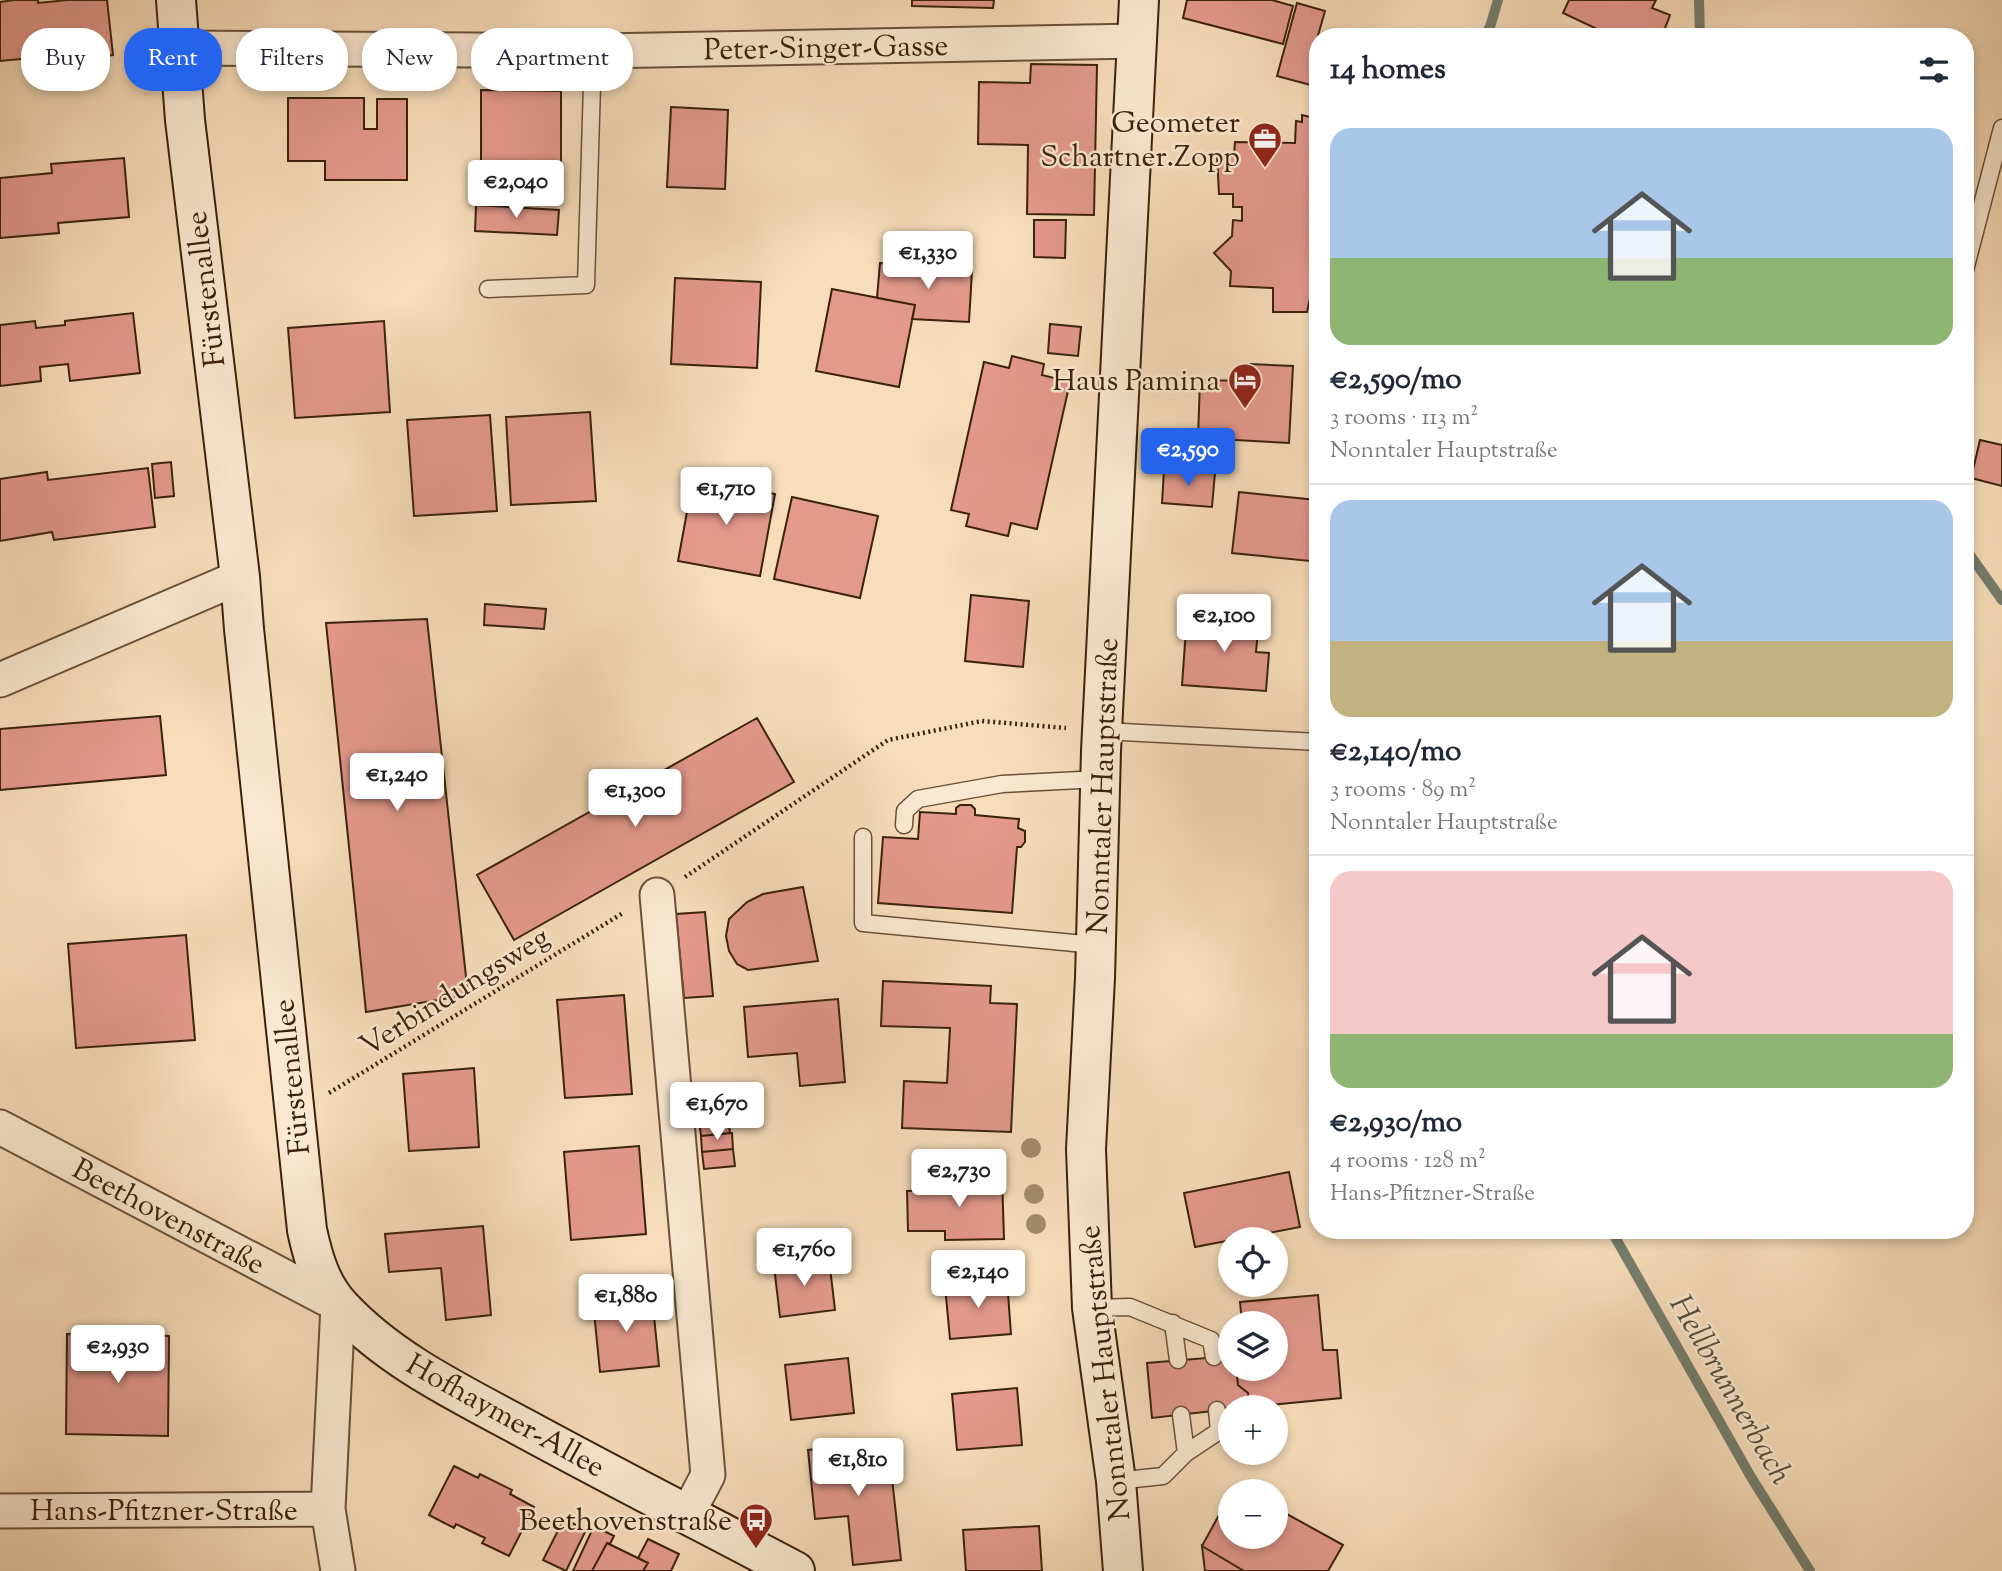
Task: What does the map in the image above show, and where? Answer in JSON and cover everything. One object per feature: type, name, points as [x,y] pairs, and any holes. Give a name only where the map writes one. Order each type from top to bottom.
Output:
[{"type":"street","name":"Fürstenallee","points":[[176,0],[178,28]]},
{"type":"street","name":"Nonntaler Hauptstraße","points":[[1123,1571],[1116,1481],[1092,1308],[1086,1149],[1096,945],[1102,731],[1139,0]]},
{"type":"street","name":"Peter-Singer-Gasse","points":[[633,50],[1138,41]]},
{"type":"street","name":"Peter-Singer-Gasse","points":[[222,48],[471,50]]},
{"type":"street","name":"Fürstenallee","points":[[184,91],[217,401],[240,577],[307,1230],[321,1279],[338,1305]]},
{"type":"street","points":[[0,680],[240,577]]},
{"type":"street","points":[[657,895],[708,1475],[687,1515]]},
{"type":"street","name":"Beethovenstraße","points":[[0,1127],[338,1305]]},
{"type":"street","points":[[338,1305],[328,1510],[338,1571]]},
{"type":"street","name":"Hofhaymer-Allee","points":[[338,1305],[384,1345],[449,1388],[795,1571]]},
{"type":"street","name":"Hans-Pfitzner-Straße","points":[[0,1511],[328,1510]]},
{"type":"lane","points":[[488,289],[586,285],[592,91]]},
{"type":"lane","points":[[1974,235],[2002,128]]},
{"type":"lane","points":[[1102,731],[1309,742]]},
{"type":"lane","points":[[904,825],[905,811],[918,799],[1002,784],[1100,779]]},
{"type":"lane","points":[[863,837],[863,923],[1096,945]]},
{"type":"lane","points":[[1092,1308],[1130,1307],[1173,1323],[1211,1340],[1214,1357]]},
{"type":"lane","points":[[1173,1323],[1178,1360]]},
{"type":"lane","points":[[1116,1481],[1163,1476],[1186,1453],[1219,1431],[1217,1410]]},
{"type":"lane","points":[[1181,1415],[1186,1453]]},
{"type":"path","name":"Verbindungsweg","points":[[327,1093],[620,914],[657,895],[888,740],[982,721],[1064,728]]},
{"type":"building","points":[[107,0],[113,55],[110,55],[110,28],[21,28],[21,59],[0,61],[0,2]]},
{"type":"building","points":[[912,0],[994,0],[993,8],[912,6]]},
{"type":"building","points":[[1187,0],[1272,0],[1293,6],[1283,44],[1183,18]]},
{"type":"building","points":[[1569,0],[1656,0],[1652,8],[1670,15],[1665,28],[1595,28],[1563,13]]},
{"type":"building","points":[[1297,3],[1325,11],[1320,28],[1309,28],[1309,85],[1277,76]]},
{"type":"building","points":[[1031,64],[1097,65],[1094,215],[1027,214],[1028,145],[978,144],[979,82],[1030,83]]},
{"type":"building","points":[[481,91],[561,91],[561,186],[481,185]]},
{"type":"building","points":[[288,98],[364,98],[364,129],[377,129],[377,99],[407,99],[407,180],[325,180],[325,161],[288,161]]},
{"type":"building","points":[[671,107],[728,110],[725,189],[667,187]]},
{"type":"building","points":[[1302,115],[1309,117],[1309,303],[1307,312],[1273,312],[1273,288],[1230,286],[1231,271],[1214,253],[1232,236],[1233,220],[1242,221],[1242,207],[1233,207],[1233,194],[1219,194],[1217,155],[1234,154],[1235,142],[1295,143],[1296,121],[1302,122]]},
{"type":"building","points":[[124,158],[129,217],[58,223],[59,233],[0,238],[0,178],[52,173],[51,164]]},
{"type":"building","points":[[476,205],[559,210],[557,235],[475,231]]},
{"type":"building","points":[[1034,220],[1066,220],[1065,258],[1034,257]]},
{"type":"building","points":[[880,263],[972,271],[969,322],[912,319],[915,305],[877,298]]},
{"type":"building","points":[[675,278],[761,282],[757,368],[671,364]]},
{"type":"building","points":[[832,289],[915,305],[899,387],[816,371]]},
{"type":"building","points":[[133,313],[140,373],[70,381],[68,364],[40,367],[41,381],[0,386],[0,325],[35,321],[36,328],[65,325],[65,321]]},
{"type":"building","points":[[384,321],[390,412],[295,418],[288,328]]},
{"type":"building","points":[[1050,324],[1081,327],[1078,356],[1048,353]]},
{"type":"building","points":[[1012,356],[1044,364],[1042,375],[1070,382],[1037,529],[1011,523],[1008,536],[966,526],[969,514],[951,510],[984,362],[1009,368]]},
{"type":"building","name":"Haus Pamina","points":[[1250,364],[1293,366],[1289,443],[1198,438],[1200,380],[1249,381]]},
{"type":"building","points":[[590,412],[596,501],[511,505],[506,417]]},
{"type":"building","points":[[490,415],[497,511],[414,516],[407,420]]},
{"type":"building","points":[[1980,440],[2002,445],[2002,486],[1974,479]]},
{"type":"building","points":[[171,462],[174,496],[155,498],[152,464]]},
{"type":"building","points":[[148,468],[155,527],[54,540],[52,532],[0,541],[0,479],[47,472],[48,480]]},
{"type":"building","points":[[1164,470],[1215,473],[1212,507],[1162,503]]},
{"type":"building","points":[[693,479],[775,494],[760,576],[678,561]]},
{"type":"building","points":[[1239,492],[1309,499],[1309,561],[1232,553]]},
{"type":"building","points":[[792,497],[878,516],[860,598],[774,579]]},
{"type":"building","points":[[971,595],[1029,601],[1023,667],[965,661]]},
{"type":"building","points":[[485,604],[546,609],[544,629],[484,625]]},
{"type":"building","points":[[1187,615],[1259,620],[1256,652],[1269,653],[1266,691],[1182,685]]},
{"type":"building","points":[[427,619],[468,995],[366,1012],[326,623]]},
{"type":"building","points":[[160,716],[166,775],[0,790],[0,729]]},
{"type":"building","points":[[757,718],[794,782],[514,940],[477,875]]},
{"type":"building","points":[[960,805],[971,805],[975,809],[975,815],[1019,819],[1018,828],[1025,831],[1025,842],[1021,847],[1017,847],[1012,913],[878,903],[883,837],[918,839],[920,812],[956,814],[956,808]]},
{"type":"building","points":[[803,887],[818,961],[748,970],[737,964],[729,951],[726,936],[729,919],[747,902],[763,894]]},
{"type":"building","points":[[705,912],[713,996],[684,998],[676,914]]},
{"type":"building","points":[[186,935],[195,1040],[76,1048],[68,944]]},
{"type":"building","points":[[883,981],[991,986],[990,1003],[1017,1004],[1011,1132],[902,1128],[904,1081],[947,1083],[950,1028],[881,1026]]},
{"type":"building","points":[[624,995],[632,1094],[565,1098],[557,1000]]},
{"type":"building","points":[[838,999],[845,1082],[800,1086],[797,1053],[748,1057],[744,1007]]},
{"type":"building","points":[[474,1068],[479,1147],[409,1151],[403,1074]]},
{"type":"building","points":[[720,1085],[725,1116],[705,1118],[701,1087]]},
{"type":"building","points":[[728,1117],[730,1133],[701,1136],[699,1120]]},
{"type":"building","points":[[732,1133],[733,1149],[702,1152],[701,1136]]},
{"type":"building","points":[[639,1146],[646,1234],[571,1240],[564,1152]]},
{"type":"building","points":[[733,1149],[735,1166],[704,1169],[702,1152]]},
{"type":"building","points":[[1289,1172],[1300,1227],[1288,1229],[1288,1227],[1218,1227],[1218,1243],[1195,1247],[1184,1193]]},
{"type":"building","points":[[1002,1177],[1004,1239],[945,1240],[945,1231],[908,1231],[907,1191],[937,1190],[937,1179]]},
{"type":"building","points":[[483,1226],[491,1315],[446,1320],[441,1268],[389,1272],[385,1234]]},
{"type":"building","points":[[829,1259],[835,1310],[780,1317],[774,1266]]},
{"type":"building","points":[[1007,1280],[1011,1334],[950,1339],[945,1286]]},
{"type":"building","points":[[1318,1295],[1323,1350],[1337,1350],[1341,1398],[1288,1403],[1288,1395],[1248,1395],[1238,1381],[1288,1381],[1288,1311],[1241,1311],[1240,1302]]},
{"type":"building","points":[[652,1296],[659,1366],[600,1372],[593,1302]]},
{"type":"building","points":[[67,1334],[169,1336],[168,1436],[66,1434]]},
{"type":"building","points":[[1218,1357],[1218,1381],[1238,1381],[1248,1395],[1218,1395],[1218,1410],[1152,1418],[1147,1363]]},
{"type":"building","points":[[848,1358],[854,1413],[791,1420],[785,1365]]},
{"type":"building","points":[[1017,1388],[1022,1445],[957,1450],[952,1394]]},
{"type":"building","points":[[888,1442],[901,1560],[853,1565],[848,1516],[815,1519],[808,1450]]},
{"type":"building","points":[[454,1466],[478,1478],[480,1474],[512,1490],[510,1494],[534,1507],[509,1556],[482,1543],[485,1538],[456,1524],[454,1528],[429,1515]]},
{"type":"building","points":[[1288,1515],[1343,1545],[1328,1571],[1244,1571],[1202,1546],[1218,1517],[1218,1549],[1288,1549]]},
{"type":"building","points":[[564,1519],[586,1530],[566,1571],[543,1560]]},
{"type":"building","points":[[594,1526],[614,1536],[610,1544],[607,1543],[592,1571],[573,1571]]},
{"type":"building","points":[[1039,1526],[1042,1571],[966,1571],[963,1530]]},
{"type":"building","points":[[648,1539],[679,1554],[671,1571],[643,1571],[648,1563],[638,1558]]},
{"type":"building","points":[[607,1543],[648,1563],[643,1571],[592,1571]]},
{"type":"building","points":[[1202,1546],[1244,1571],[1205,1571]]},
{"type":"waterway","name":"Hellbrunnerbach","points":[[1489,28],[1498,0]]},
{"type":"waterway","points":[[1699,0],[1700,28]]},
{"type":"waterway","points":[[1974,561],[2002,600]]},
{"type":"waterway","name":"Hellbrunnerbach","points":[[1616,1239],[1751,1477],[1810,1571]]},
{"type":"place","name":"Geometer Schartner.Zopp","points":[[1265,169]]},
{"type":"place","name":"Haus Pamina","points":[[1245,410]]},
{"type":"place","name":"Beethovenstraße","points":[[756,1550]]}]
